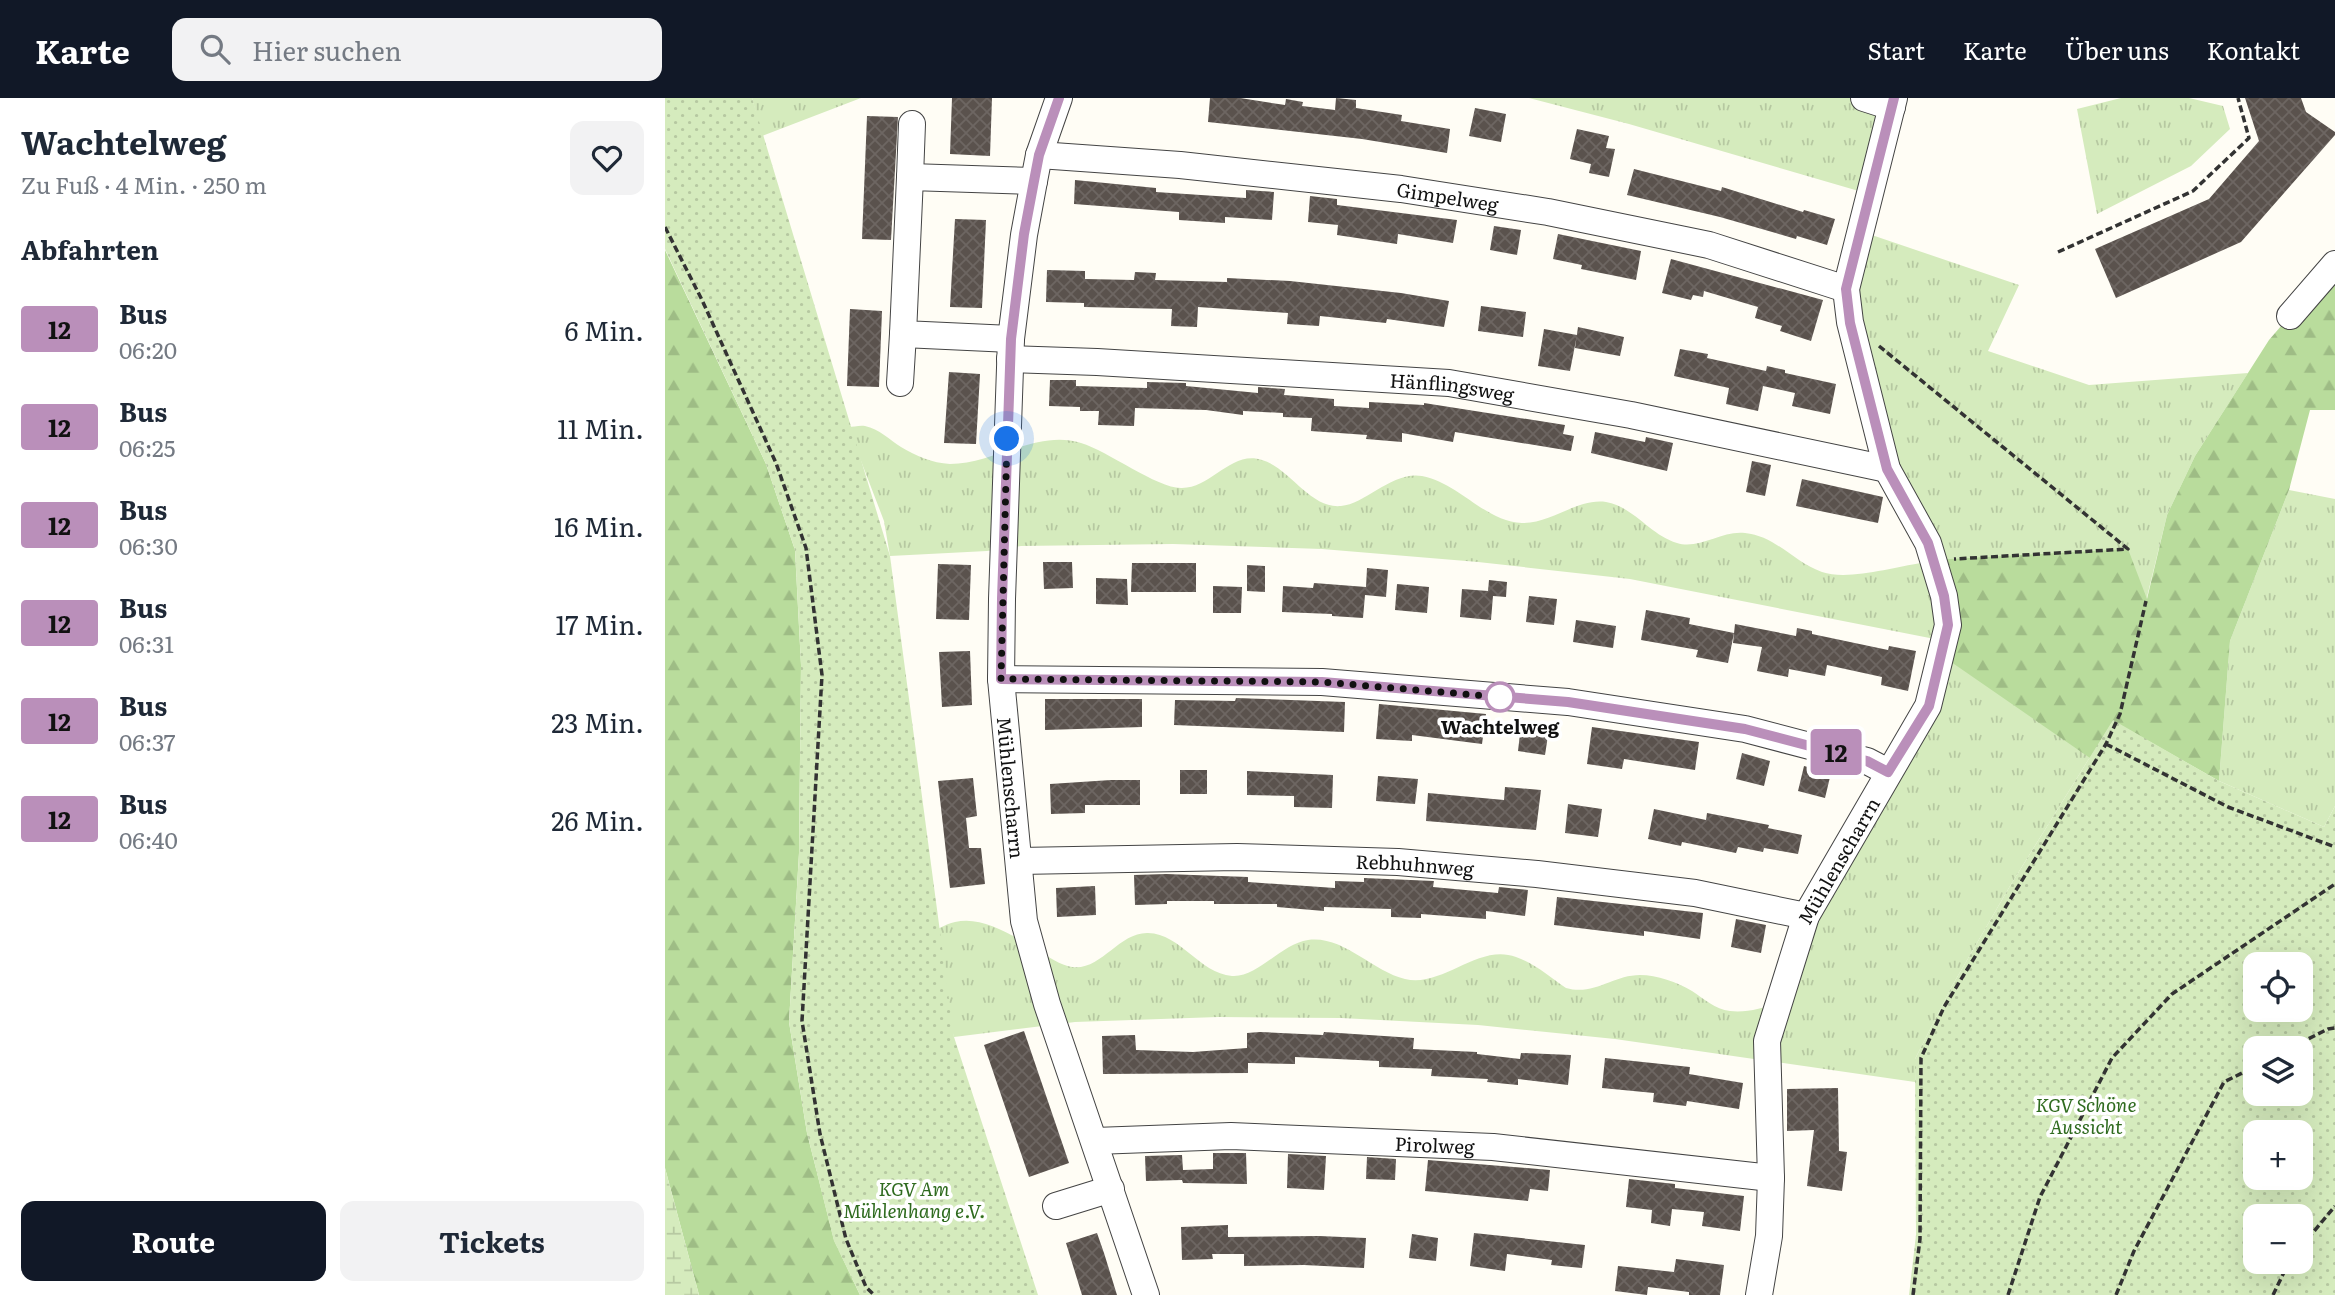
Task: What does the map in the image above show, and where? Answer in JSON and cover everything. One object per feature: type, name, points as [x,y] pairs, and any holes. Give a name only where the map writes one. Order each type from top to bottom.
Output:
[{"type":"street","name":"Mühlenscharrn","points":[[1059,98],[1039,155],[1034,181],[1024,234],[1011,349],[1001,679],[1024,920],[1047,1004],[1146,1295]]},
{"type":"street","points":[[1846,289],[1893,102],[1864,98]]},
{"type":"street","points":[[900,383],[912,124]]},
{"type":"street","name":"Gimpelweg","points":[[1039,155],[1180,165],[1387,187],[1548,212],[1709,245],[1846,289]]},
{"type":"street","points":[[910,177],[1034,181]]},
{"type":"street","points":[[2290,316],[2335,264]]},
{"type":"street","name":"Mühlenscharrn","points":[[1759,1295],[1769,1236],[1771,1178],[1767,1041],[1806,916],[1929,706],[1948,625],[1944,596],[1928,543],[1887,469],[1850,323],[1846,289]]},
{"type":"street","name":"Hänflingsweg","points":[[903,334],[1097,362],[1449,383],[1631,415],[1887,469]]},
{"type":"street","points":[[1001,679],[1322,682],[1568,702],[1745,729],[1867,761],[1888,772]]},
{"type":"street","name":"Rebhuhnweg","points":[[1019,861],[1237,857],[1398,862],[1537,874],[1695,893],[1806,916]]},
{"type":"street","name":"Pirolweg","points":[[1095,1140],[1231,1136],[1493,1147],[1771,1178]]},
{"type":"street","points":[[1056,1206],[1111,1189]]},
{"type":"path","points":[[2058,252],[2193,191],[2249,138],[2238,98]]},
{"type":"path","points":[[665,227],[702,300],[776,463],[806,548],[822,675],[802,1021],[820,1134],[846,1239],[866,1287],[874,1295]]},
{"type":"path","points":[[1850,323],[2129,549],[1933,560]]},
{"type":"path","points":[[1913,1295],[1920,1239],[1921,1058],[1944,1007],[2106,744],[2120,714],[2146,601]]},
{"type":"path","points":[[2106,744],[2228,807],[2335,847]]},
{"type":"path","points":[[2008,1295],[2040,1197],[2112,1058],[2172,994],[2335,884]]},
{"type":"path","points":[[2313,1036],[2335,1028]]},
{"type":"path","points":[[2116,1295],[2134,1251],[2224,1082],[2243,1072]]},
{"type":"path","points":[[2313,1233],[2335,1206]]},
{"type":"path","points":[[2273,1295],[2283,1274]]},
{"type":"green space","name":"KGV Am Mühlenhang e.V.","points":[[665,98],[752,98],[890,556],[954,1037],[1038,1295],[860,1295],[834,1241],[807,1133],[789,1022],[799,853],[801,665],[795,550],[766,464],[665,249]]},
{"type":"green space","points":[[752,98],[861,98],[762,136]]},
{"type":"green space","points":[[1529,98],[1864,98],[1892,107],[1869,194],[1629,124]]},
{"type":"green space","points":[[2121,98],[2189,98],[2223,106],[2230,129],[2191,166],[2097,214],[2077,109]]},
{"type":"green space","points":[[1860,231],[2019,285],[1988,351],[2089,385],[2248,373],[2195,456],[2167,515],[2113,720],[2010,886],[1952,986],[1915,1059],[1915,1082],[1615,1039],[1478,1025],[1341,1018],[1218,1017],[1075,1022],[954,1037],[926,935],[948,924],[966,921],[988,924],[1072,967],[1092,963],[1128,938],[1148,933],[1170,940],[1210,968],[1232,976],[1251,972],[1298,943],[1321,940],[1345,948],[1381,969],[1405,979],[1433,977],[1474,960],[1502,954],[1529,963],[1566,988],[1576,990],[1630,976],[1647,975],[1680,985],[1725,1010],[1748,1011],[1779,1003],[1888,772],[1945,641],[1630,579],[1478,562],[1322,549],[1173,544],[1021,546],[987,551],[890,556],[884,521],[848,427],[870,427],[912,453],[931,461],[950,464],[983,459],[1032,443],[1065,440],[1092,447],[1160,483],[1182,488],[1203,482],[1231,464],[1251,458],[1272,464],[1310,495],[1330,505],[1350,504],[1400,478],[1422,476],[1448,486],[1483,509],[1508,521],[1533,522],[1585,504],[1606,502],[1625,509],[1658,534],[1677,543],[1694,544],[1736,533],[1756,535],[1822,572],[1857,574],[1921,563],[1932,560],[1887,469],[1850,322]]},
{"type":"green space","points":[[665,250],[766,464],[795,550],[801,665],[799,853],[789,1022],[807,1133],[834,1240],[860,1295],[699,1295],[665,1168]]},
{"type":"green space","points":[[2335,264],[2335,410],[2310,410],[2289,490],[2230,641],[2219,781],[2113,721],[2090,758],[1941,655],[1933,560],[2128,549],[2147,599],[2167,515],[2195,456],[2269,340]]},
{"type":"green space","points":[[2289,490],[2335,499],[2335,806],[2324,827],[2219,781],[2230,641]]},
{"type":"green space","name":"KGV Schöne Aussicht","points":[[2113,720],[2219,781],[2324,827],[2335,806],[2335,1295],[1909,1295],[1916,1235],[1915,1059],[1952,986],[2010,886]]},
{"type":"green space","points":[[665,1168],[699,1295],[665,1295]]},
{"type":"building","points":[[952,98],[992,98],[990,156],[950,154]]},
{"type":"building","points":[[1210,98],[1240,98],[1285,105],[1286,99],[1303,102],[1302,106],[1335,110],[1336,98],[1356,100],[1356,108],[1402,115],[1401,121],[1450,129],[1447,153],[1362,139],[1208,122]]},
{"type":"building","points":[[2245,98],[2301,98],[2306,112],[2335,132],[2335,135],[2241,242],[2116,298],[2095,249],[2209,199],[2259,141]]},
{"type":"building","points":[[1475,108],[1506,114],[1501,142],[1469,136]]},
{"type":"building","points":[[867,116],[898,117],[891,240],[862,239]]},
{"type":"building","points":[[1577,129],[1609,136],[1606,148],[1615,149],[1609,177],[1589,173],[1591,164],[1570,159]]},
{"type":"building","points":[[1634,169],[1721,191],[1722,187],[1835,219],[1827,245],[1627,195]]},
{"type":"building","points":[[1075,180],[1156,188],[1156,192],[1246,198],[1246,190],[1274,192],[1272,220],[1225,217],[1225,223],[1179,220],[1179,212],[1074,204]]},
{"type":"building","points":[[1310,196],[1337,199],[1337,205],[1457,220],[1453,243],[1398,234],[1397,244],[1337,235],[1338,225],[1308,222]]},
{"type":"building","points":[[955,219],[986,220],[982,308],[950,307]]},
{"type":"building","points":[[1494,226],[1521,230],[1517,255],[1490,250]]},
{"type":"building","points":[[1558,234],[1641,251],[1636,280],[1581,269],[1582,265],[1553,259]]},
{"type":"building","points":[[1671,259],[1823,300],[1811,341],[1780,331],[1782,326],[1755,318],[1758,307],[1704,291],[1703,297],[1693,295],[1691,300],[1662,293]]},
{"type":"building","points":[[1047,270],[1085,271],[1085,279],[1134,280],[1135,272],[1156,273],[1155,280],[1227,282],[1227,278],[1290,281],[1449,301],[1444,327],[1387,319],[1386,323],[1320,316],[1319,326],[1287,324],[1288,313],[1198,307],[1197,327],[1171,326],[1172,309],[1084,307],[1084,303],[1046,302]]},
{"type":"building","points":[[1481,306],[1526,312],[1523,337],[1478,331]]},
{"type":"building","points":[[850,309],[882,311],[879,387],[847,386]]},
{"type":"building","points":[[1578,327],[1624,337],[1620,356],[1575,348]]},
{"type":"building","points":[[1544,329],[1577,335],[1570,371],[1538,366]]},
{"type":"building","points":[[1680,349],[1708,354],[1707,358],[1766,371],[1767,366],[1785,370],[1785,373],[1836,384],[1830,414],[1792,406],[1795,393],[1763,386],[1758,411],[1726,404],[1729,388],[1674,376]]},
{"type":"building","points":[[949,372],[980,374],[976,444],[944,443]]},
{"type":"building","points":[[1050,380],[1076,380],[1076,386],[1147,388],[1147,382],[1186,383],[1186,386],[1258,393],[1258,387],[1285,389],[1284,395],[1334,399],[1334,406],[1369,408],[1369,402],[1424,403],[1565,425],[1563,434],[1574,436],[1571,451],[1455,432],[1453,442],[1402,433],[1402,442],[1366,439],[1367,435],[1311,431],[1312,418],[1283,417],[1283,413],[1243,411],[1243,415],[1206,410],[1135,408],[1134,426],[1098,425],[1099,411],[1049,406]]},
{"type":"building","points":[[1595,432],[1645,442],[1646,437],[1673,443],[1667,471],[1591,453]]},
{"type":"building","points":[[1752,461],[1771,465],[1765,496],[1746,492]]},
{"type":"building","points":[[1802,479],[1883,497],[1878,523],[1796,506]]},
{"type":"building","points":[[1043,562],[1072,562],[1073,588],[1044,589]]},
{"type":"building","points":[[1132,563],[1196,563],[1196,592],[1131,592]]},
{"type":"building","points":[[938,564],[971,565],[969,620],[936,619]]},
{"type":"building","points":[[1247,565],[1265,566],[1265,592],[1247,591]]},
{"type":"building","points":[[1367,568],[1388,570],[1386,597],[1365,595],[1363,618],[1282,612],[1283,586],[1313,588],[1314,583],[1366,587]]},
{"type":"building","points":[[1096,578],[1127,579],[1128,605],[1096,604]]},
{"type":"building","points":[[1489,580],[1507,582],[1506,597],[1493,596],[1491,620],[1460,617],[1462,589],[1488,591]]},
{"type":"building","points":[[1397,584],[1429,587],[1427,613],[1395,610]]},
{"type":"building","points":[[1213,586],[1242,587],[1241,613],[1213,613]]},
{"type":"building","points":[[1529,596],[1557,599],[1554,625],[1526,622]]},
{"type":"building","points":[[1646,610],[1690,618],[1689,624],[1734,633],[1728,663],[1696,657],[1698,650],[1641,640]]},
{"type":"building","points":[[1576,620],[1616,626],[1613,648],[1573,642]]},
{"type":"building","points":[[1735,624],[1796,636],[1797,628],[1812,631],[1812,634],[1888,650],[1889,646],[1916,651],[1908,691],[1881,685],[1882,677],[1827,665],[1825,676],[1789,669],[1788,677],[1757,671],[1762,647],[1733,643]]},
{"type":"building","points":[[970,651],[972,705],[942,707],[939,652]]},
{"type":"building","points":[[1236,698],[1345,702],[1344,732],[1174,725],[1175,700],[1235,701]]},
{"type":"building","points":[[1045,699],[1142,699],[1142,727],[1045,730]]},
{"type":"building","points":[[1379,704],[1486,714],[1482,744],[1412,735],[1412,741],[1376,739]]},
{"type":"building","points":[[1521,725],[1549,729],[1545,755],[1518,751]]},
{"type":"building","points":[[1592,727],[1699,742],[1695,770],[1624,759],[1622,769],[1587,764]]},
{"type":"building","points":[[1742,753],[1770,761],[1764,786],[1736,779]]},
{"type":"building","points":[[1804,766],[1831,773],[1825,798],[1798,791]]},
{"type":"building","points":[[1180,770],[1207,770],[1207,794],[1180,794]]},
{"type":"building","points":[[1247,771],[1333,775],[1332,808],[1294,807],[1294,796],[1247,795]]},
{"type":"building","points":[[1378,776],[1418,779],[1415,804],[1376,801]]},
{"type":"building","points":[[973,778],[977,816],[966,818],[969,848],[981,848],[985,884],[950,888],[938,781]]},
{"type":"building","points":[[1140,780],[1140,805],[1085,805],[1085,813],[1051,814],[1050,784]]},
{"type":"building","points":[[1505,787],[1541,790],[1536,830],[1426,821],[1428,793],[1504,800]]},
{"type":"building","points":[[1568,804],[1602,809],[1598,837],[1565,833]]},
{"type":"building","points":[[1654,809],[1706,820],[1707,813],[1769,825],[1768,828],[1802,835],[1798,854],[1738,847],[1736,853],[1682,842],[1681,846],[1648,839]]},
{"type":"building","points":[[1134,875],[1248,877],[1248,882],[1335,888],[1335,881],[1364,882],[1364,878],[1434,881],[1433,887],[1498,893],[1499,887],[1528,890],[1525,916],[1486,911],[1486,919],[1421,914],[1421,918],[1391,917],[1391,909],[1324,907],[1324,911],[1277,907],[1277,904],[1214,904],[1214,901],[1167,901],[1167,904],[1135,905]]},
{"type":"building","points":[[1095,886],[1096,915],[1057,917],[1056,888]]},
{"type":"building","points":[[1557,897],[1703,913],[1700,939],[1644,931],[1644,936],[1554,925]]},
{"type":"building","points":[[1736,919],[1766,925],[1761,953],[1731,947]]},
{"type":"building","points":[[1024,1031],[1069,1163],[1029,1177],[984,1045]]},
{"type":"building","points":[[1324,1032],[1414,1038],[1413,1049],[1477,1052],[1520,1059],[1521,1053],[1571,1055],[1568,1085],[1518,1079],[1518,1085],[1487,1082],[1488,1079],[1431,1076],[1432,1069],[1379,1067],[1379,1061],[1295,1057],[1295,1064],[1248,1063],[1248,1073],[1103,1074],[1102,1036],[1135,1035],[1136,1050],[1193,1052],[1247,1048],[1247,1033],[1323,1035]]},
{"type":"building","points":[[1605,1058],[1690,1067],[1689,1074],[1743,1083],[1739,1109],[1687,1101],[1686,1106],[1653,1102],[1654,1093],[1602,1088]]},
{"type":"building","points":[[1838,1088],[1839,1151],[1847,1152],[1842,1191],[1807,1186],[1814,1130],[1787,1131],[1787,1089]]},
{"type":"building","points":[[1213,1153],[1246,1153],[1247,1184],[1146,1181],[1145,1156],[1182,1155],[1183,1170],[1213,1169]]},
{"type":"building","points":[[1288,1154],[1326,1156],[1324,1190],[1287,1188]]},
{"type":"building","points":[[1367,1157],[1396,1159],[1395,1180],[1366,1179]]},
{"type":"building","points":[[1428,1160],[1550,1170],[1548,1191],[1530,1189],[1528,1201],[1425,1191]]},
{"type":"building","points":[[1629,1179],[1675,1184],[1675,1188],[1744,1196],[1740,1231],[1702,1226],[1704,1212],[1672,1209],[1670,1226],[1651,1223],[1652,1210],[1626,1207]]},
{"type":"building","points":[[1228,1225],[1228,1237],[1366,1238],[1364,1268],[1244,1266],[1244,1254],[1212,1254],[1213,1259],[1182,1260],[1181,1227]]},
{"type":"building","points":[[1097,1233],[1117,1295],[1082,1295],[1066,1243]]},
{"type":"building","points":[[1474,1233],[1585,1245],[1582,1268],[1551,1265],[1552,1260],[1507,1254],[1505,1271],[1470,1266]]},
{"type":"building","points":[[1412,1234],[1438,1238],[1436,1261],[1409,1258]]},
{"type":"building","points":[[1676,1259],[1724,1265],[1720,1295],[1689,1295],[1689,1292],[1648,1287],[1647,1295],[1615,1291],[1618,1266],[1674,1272]]},
{"type":"bus line","name":"12","points":[[1059,98],[1039,155],[1024,234],[1011,339],[1001,679],[1322,682],[1568,702],[1745,729],[1867,761],[1888,772],[1929,706],[1948,625],[1944,596],[1928,543],[1887,469],[1850,323],[1846,289],[1894,98]]},
{"type":"place","name":"Wachtelweg","points":[[1500,697]]},
{"type":"route","points":[[1007,439],[1001,679],[1322,682],[1500,697]]}]
